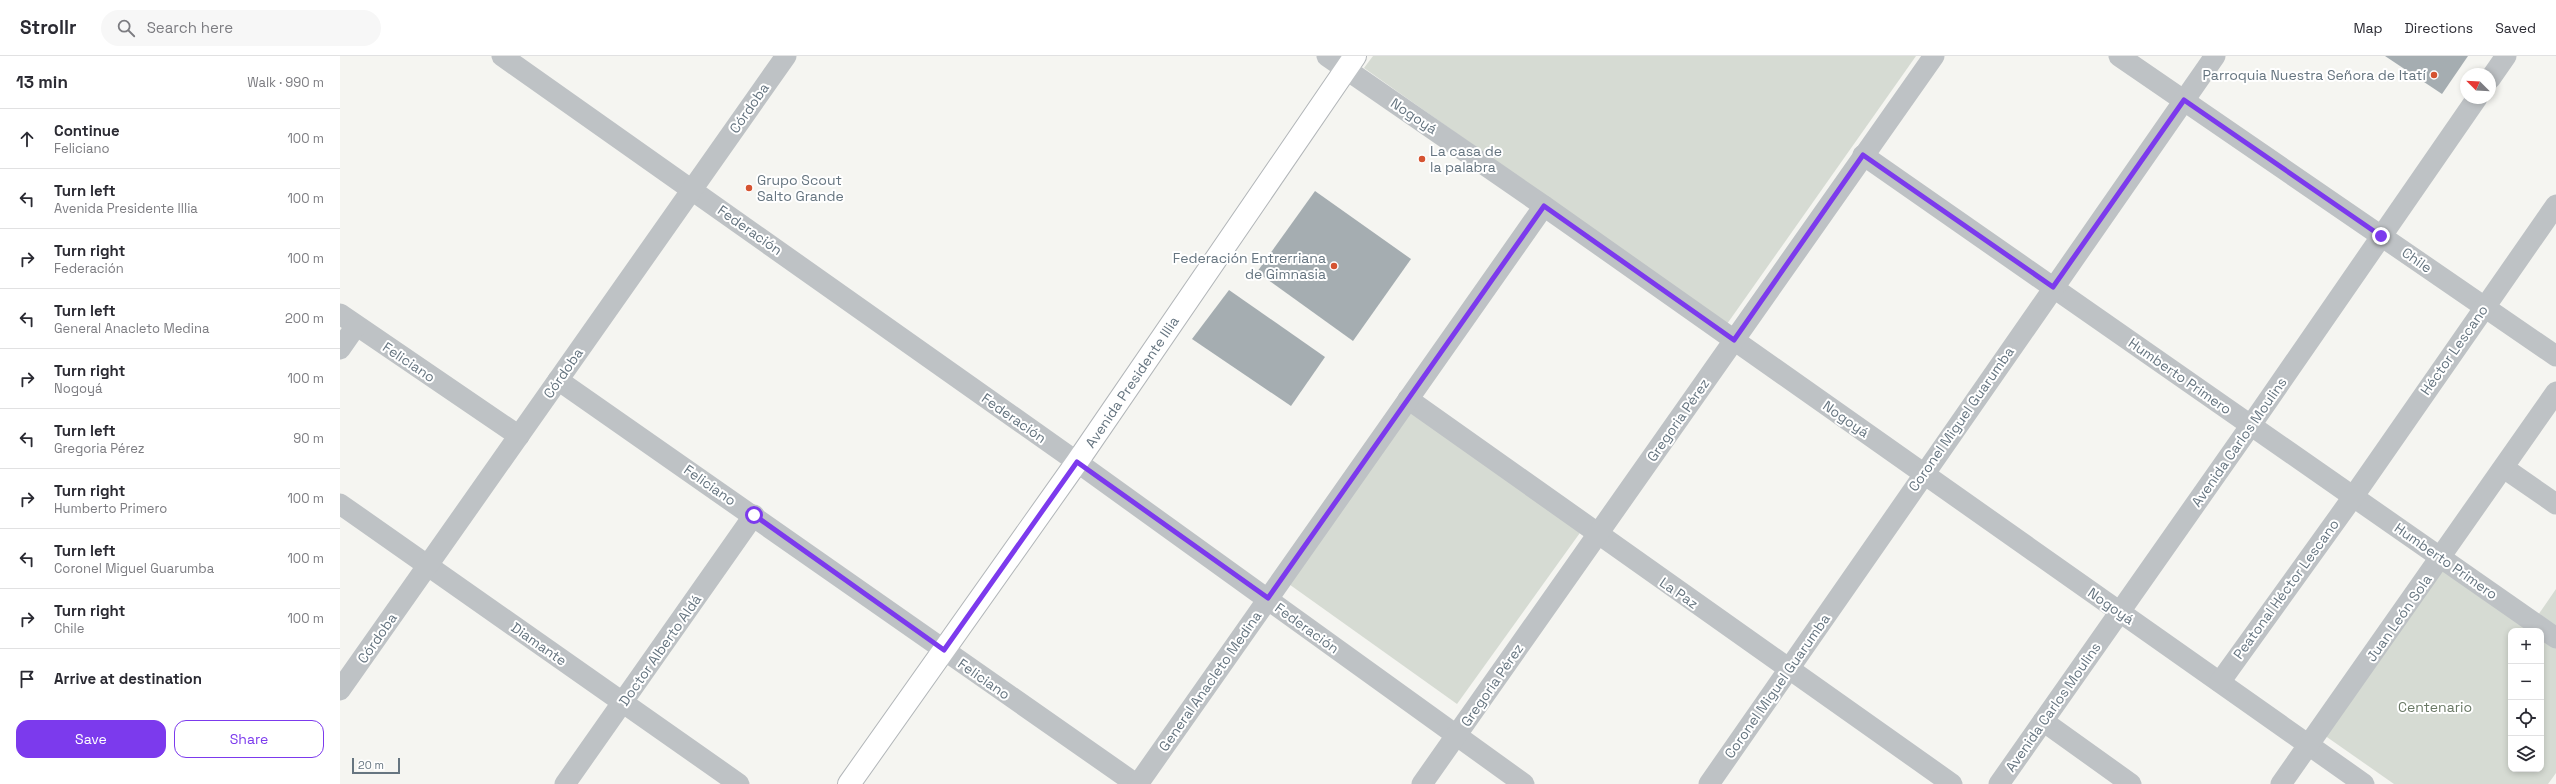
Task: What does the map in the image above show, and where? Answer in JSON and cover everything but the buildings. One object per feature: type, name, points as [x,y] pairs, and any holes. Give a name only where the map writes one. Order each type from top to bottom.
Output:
[{"type":"main road","name":"Avenida Presidente Illia","points":[[849,784],[1077,462],[1350,62]]},
{"type":"street","name":"Federación","points":[[502,56],[1268,598],[1456,737],[1524,784]]},
{"type":"street","name":"Córdoba","points":[[340,690],[786,56]]},
{"type":"street","name":"Nogoyá","points":[[1327,56],[1350,62],[1544,206],[1922,474],[2364,784]]},
{"type":"street","name":"Gregoria Pérez","points":[[1422,784],[1934,56]]},
{"type":"street","name":"Chile","points":[[2119,56],[2556,356]]},
{"type":"street","name":"Coronel Miguel Guarumba","points":[[1709,784],[1922,474],[2215,56]]},
{"type":"street","points":[[2496,70],[2506,56]]},
{"type":"street","name":"Avenida Carlos Moulins","points":[[1999,784],[2251,425],[2473,104]]},
{"type":"street","name":"Humberto Primero","points":[[1863,155],[2556,638]]},
{"type":"street","name":"Héctor Lescano","points":[[2353,497],[2484,306],[2556,205]]},
{"type":"street","name":"General Anacleto Medina","points":[[1137,784],[1544,206]]},
{"type":"street","points":[[340,349],[348,320]]},
{"type":"street","name":"Feliciano","points":[[348,320],[519,436]]},
{"type":"street","name":"Feliciano","points":[[558,380],[754,515],[944,650],[1137,784]]},
{"type":"street","name":"Juan León Sola","points":[[2281,784],[2442,558],[2556,392]]},
{"type":"street","name":"La Paz","points":[[1408,399],[1788,670],[1952,784]]},
{"type":"street","points":[[2504,468],[2556,504]]},
{"type":"street","name":"Peatonal Héctor Lescano","points":[[2220,682],[2353,497]]},
{"type":"street","name":"Diamante","points":[[340,504],[739,784]]},
{"type":"street","name":"Doctor Alberto Aldá","points":[[565,784],[754,515]]},
{"type":"street","points":[[2043,721],[2131,784]]},
{"type":"green space","points":[[1373,56],[1916,56],[1727,324],[1364,68]]},
{"type":"green space","points":[[1411,408],[1582,530],[1457,704],[1286,582]]},
{"type":"green space","name":"Centenario","points":[[2441,566],[2529,628],[2508,628],[2508,772],[2544,772],[2544,638],[2556,647],[2556,773],[2548,784],[2394,784],[2324,735]]},
{"type":"green space","points":[[2556,589],[2556,632],[2536,618]]},
{"type":"place","name":"Parroquia Nuestra Señora de Itatí","points":[[2434,75]]},
{"type":"place","name":"La casa de la palabra","points":[[1422,159]]},
{"type":"place","name":"Grupo Scout Salto Grande","points":[[749,188]]},
{"type":"place","name":"Federación Entrerriana de Gimnasia","points":[[1334,266]]},
{"type":"route","points":[[754,515],[944,650],[1077,462],[1268,598],[1544,206],[1734,340],[1863,155],[2053,287],[2184,100],[2381,236]]}]
